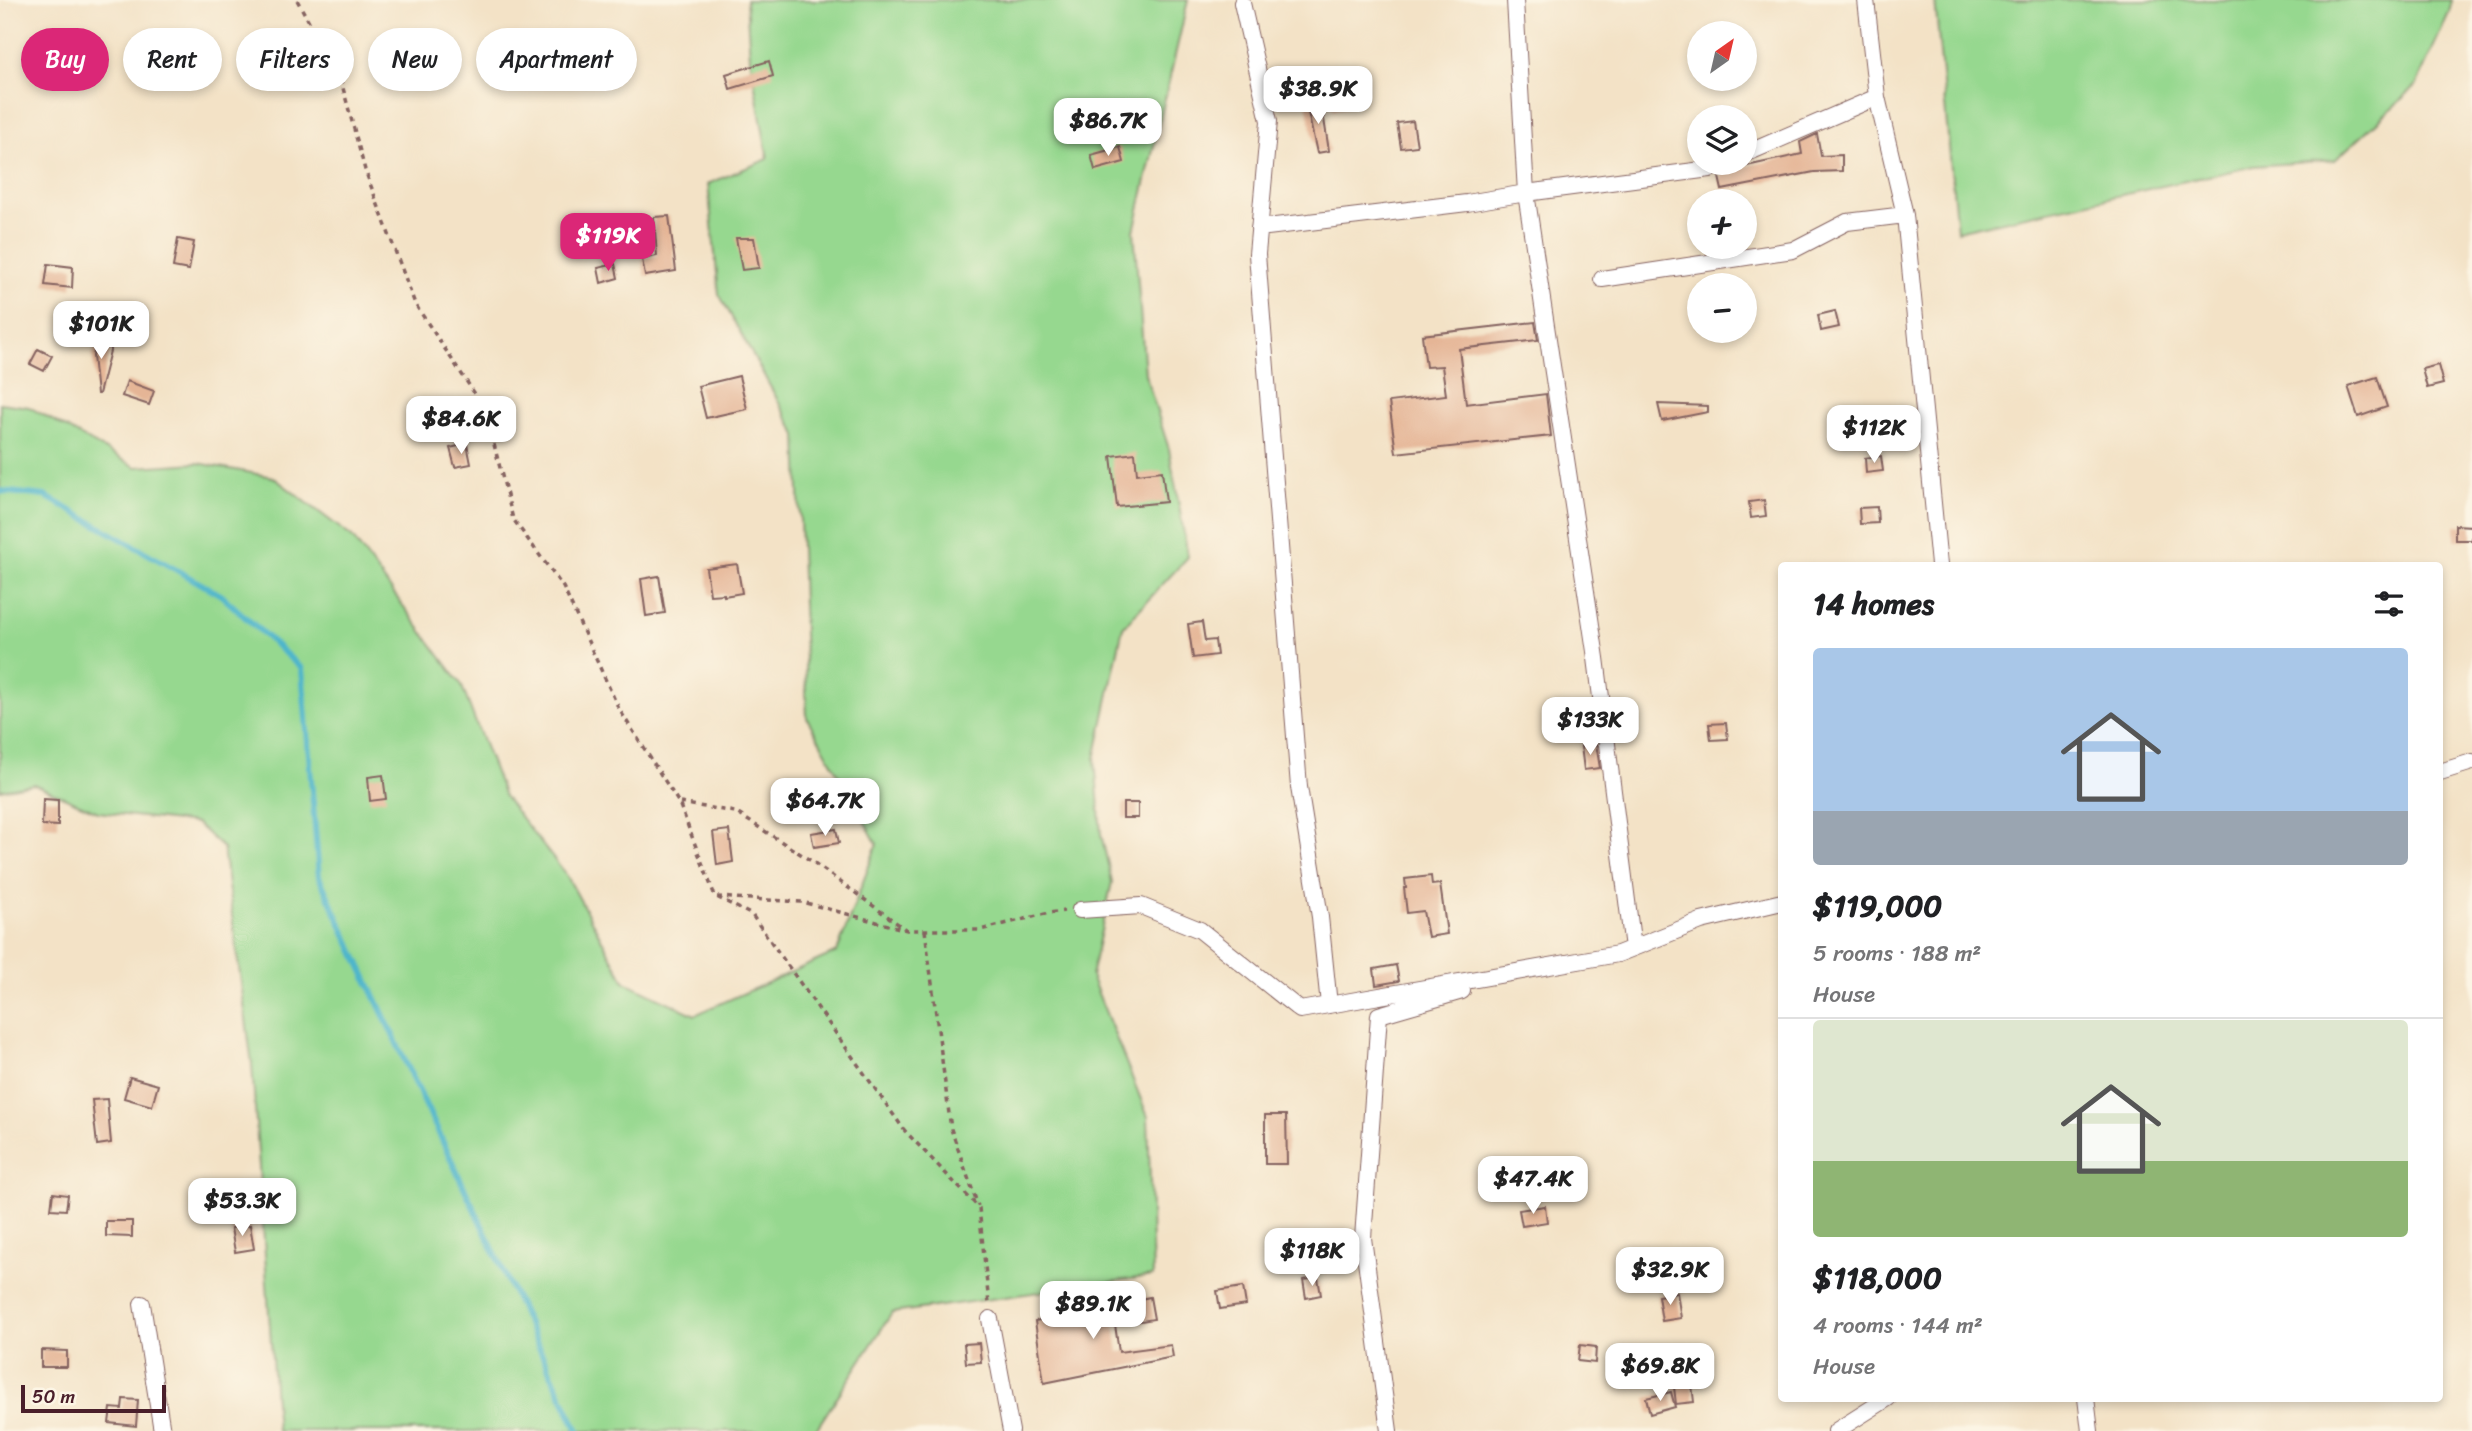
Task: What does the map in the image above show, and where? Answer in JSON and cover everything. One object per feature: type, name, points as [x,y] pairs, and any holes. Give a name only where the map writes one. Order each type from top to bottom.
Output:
[{"type":"street","points":[[1515,0],[1526,192],[1594,644],[1633,948]]},
{"type":"street","points":[[1866,0],[1877,97],[1905,215],[1939,562]]},
{"type":"street","points":[[1242,3],[1269,121],[1257,254],[1299,787],[1320,917],[1329,1005]]},
{"type":"street","points":[[1757,149],[1877,97]]},
{"type":"street","points":[[1259,228],[1467,204],[1526,192],[1687,172]]},
{"type":"street","points":[[1602,279],[1793,250],[1847,222],[1905,215]]},
{"type":"street","points":[[2443,771],[2472,762]]},
{"type":"street","points":[[1080,910],[1141,906],[1200,930],[1300,1010],[1618,954],[1700,921],[1778,903]]},
{"type":"street","points":[[1389,1431],[1363,1238],[1378,1015],[1674,928]]},
{"type":"street","points":[[142,1304],[162,1431]]},
{"type":"street","points":[[990,1319],[1011,1431]]},
{"type":"street","points":[[1836,1431],[1882,1402]]},
{"type":"street","points":[[2086,1402],[2090,1431]]},
{"type":"path","points":[[297,0],[340,77],[365,170],[415,304],[485,409],[513,519],[563,587],[619,709],[679,803],[715,897],[752,915],[905,1131],[979,1208]]},
{"type":"path","points":[[679,803],[735,812],[813,862],[907,930]]},
{"type":"path","points":[[715,897],[802,902],[907,930],[980,930],[1049,913],[1080,910]]},
{"type":"path","points":[[925,930],[951,1129],[979,1208],[990,1319]]},
{"type":"green space","points":[[746,0],[1188,0],[1134,231],[1145,374],[1169,449],[1188,557],[1123,627],[1095,759],[1101,834],[1112,882],[1091,976],[1148,1117],[1153,1276],[892,1313],[815,1431],[277,1431],[252,1064],[223,848],[196,823],[98,812],[34,784],[0,790],[0,403],[29,407],[136,467],[198,463],[273,477],[352,537],[461,684],[504,796],[567,876],[625,982],[695,1015],[837,952],[877,844],[807,718],[797,435],[719,294],[708,184],[768,159],[750,58]]},
{"type":"green space","points":[[1935,0],[2452,0],[2449,13],[2416,86],[2335,160],[2254,166],[1957,231]]},
{"type":"building","points":[[769,61],[773,76],[730,89],[726,74]]},
{"type":"building","points":[[1350,91],[1354,105],[1333,110],[1329,96]]},
{"type":"building","points":[[1321,100],[1329,151],[1317,153],[1306,103]]},
{"type":"building","points":[[1413,121],[1417,146],[1401,148],[1397,123]]},
{"type":"building","points":[[1817,134],[1821,156],[1842,155],[1842,171],[1814,172],[1722,189],[1719,177],[1757,175],[1757,164],[1802,154],[1800,142]]},
{"type":"building","points":[[1120,147],[1124,162],[1095,170],[1091,155]]},
{"type":"building","points":[[669,216],[676,271],[645,276],[642,259],[657,256],[654,217]]},
{"type":"building","points":[[736,238],[754,238],[759,268],[742,270]]},
{"type":"building","points":[[178,239],[194,242],[189,270],[173,267]]},
{"type":"building","points":[[48,264],[73,267],[72,288],[45,285]]},
{"type":"building","points":[[615,264],[618,278],[601,283],[598,268]]},
{"type":"building","points":[[1835,311],[1839,327],[1821,331],[1818,315]]},
{"type":"building","points":[[1535,322],[1538,340],[1459,349],[1466,404],[1546,394],[1551,436],[1396,453],[1389,402],[1446,395],[1442,366],[1426,367],[1422,335]]},
{"type":"building","points":[[97,339],[112,343],[99,394],[93,356]]},
{"type":"building","points":[[38,349],[52,356],[44,371],[30,364]]},
{"type":"building","points":[[2438,365],[2443,384],[2427,388],[2422,369]]},
{"type":"building","points":[[739,376],[747,409],[706,418],[698,386]]},
{"type":"building","points":[[2377,377],[2387,407],[2358,417],[2348,386]]},
{"type":"building","points":[[127,381],[154,391],[149,405],[122,396]]},
{"type":"building","points":[[1658,404],[1708,406],[1708,412],[1662,421]]},
{"type":"building","points":[[467,444],[471,464],[455,467],[450,448]]},
{"type":"building","points":[[1135,453],[1137,474],[1162,471],[1166,502],[1117,507],[1111,456]]},
{"type":"building","points":[[1881,456],[1883,471],[1866,473],[1865,458]]},
{"type":"building","points":[[1764,500],[1766,516],[1751,518],[1749,502]]},
{"type":"building","points":[[1877,507],[1878,523],[1860,524],[1859,508]]},
{"type":"building","points":[[2455,525],[2472,526],[2472,540],[2455,540]]},
{"type":"building","points":[[737,564],[742,593],[710,595],[706,568]]},
{"type":"building","points":[[659,576],[665,613],[646,616],[641,579]]},
{"type":"building","points":[[1202,622],[1205,641],[1215,640],[1217,655],[1193,658],[1188,624]]},
{"type":"building","points":[[1726,723],[1728,739],[1711,740],[1709,724]]},
{"type":"building","points":[[1596,744],[1600,768],[1584,770],[1581,746]]},
{"type":"building","points":[[383,775],[386,799],[370,801],[368,777]]},
{"type":"building","points":[[43,799],[58,800],[58,826],[42,825]]},
{"type":"building","points":[[1123,803],[1138,803],[1138,818],[1123,818]]},
{"type":"building","points":[[836,829],[839,843],[814,847],[811,833]]},
{"type":"building","points":[[729,830],[733,862],[717,865],[713,832]]},
{"type":"building","points":[[1431,876],[1432,885],[1440,884],[1447,934],[1428,937],[1423,911],[1407,913],[1404,888],[1405,879]]},
{"type":"building","points":[[1396,965],[1399,981],[1376,985],[1374,969]]},
{"type":"building","points":[[130,1077],[158,1085],[152,1106],[124,1098]]},
{"type":"building","points":[[107,1099],[111,1143],[97,1145],[92,1100]]},
{"type":"building","points":[[1265,1115],[1286,1115],[1287,1164],[1265,1164]]},
{"type":"building","points":[[53,1193],[68,1195],[66,1210],[51,1209]]},
{"type":"building","points":[[1545,1206],[1547,1222],[1522,1226],[1519,1210]]},
{"type":"building","points":[[106,1221],[132,1221],[132,1237],[106,1236]]},
{"type":"building","points":[[250,1225],[254,1249],[235,1252],[231,1228]]},
{"type":"building","points":[[1318,1278],[1321,1295],[1306,1298],[1303,1280]]},
{"type":"building","points":[[1243,1287],[1246,1305],[1220,1309],[1217,1291]]},
{"type":"building","points":[[1677,1293],[1681,1318],[1662,1321],[1658,1296]]},
{"type":"building","points":[[1150,1297],[1154,1319],[1115,1325],[1119,1352],[1171,1345],[1173,1357],[1044,1383],[1035,1321]]},
{"type":"building","points":[[979,1343],[981,1362],[966,1363],[964,1344]]},
{"type":"building","points":[[1580,1345],[1596,1347],[1595,1363],[1578,1361]]},
{"type":"building","points":[[41,1350],[67,1351],[67,1367],[41,1367]]},
{"type":"building","points":[[1692,1385],[1694,1402],[1676,1404],[1674,1387]]},
{"type":"building","points":[[1671,1392],[1675,1407],[1650,1414],[1646,1398]]},
{"type":"building","points":[[123,1399],[138,1400],[136,1426],[109,1423],[111,1408],[122,1409]]},
{"type":"waterway","points":[[0,491],[45,496],[221,595],[302,669],[319,877],[578,1431]]}]
